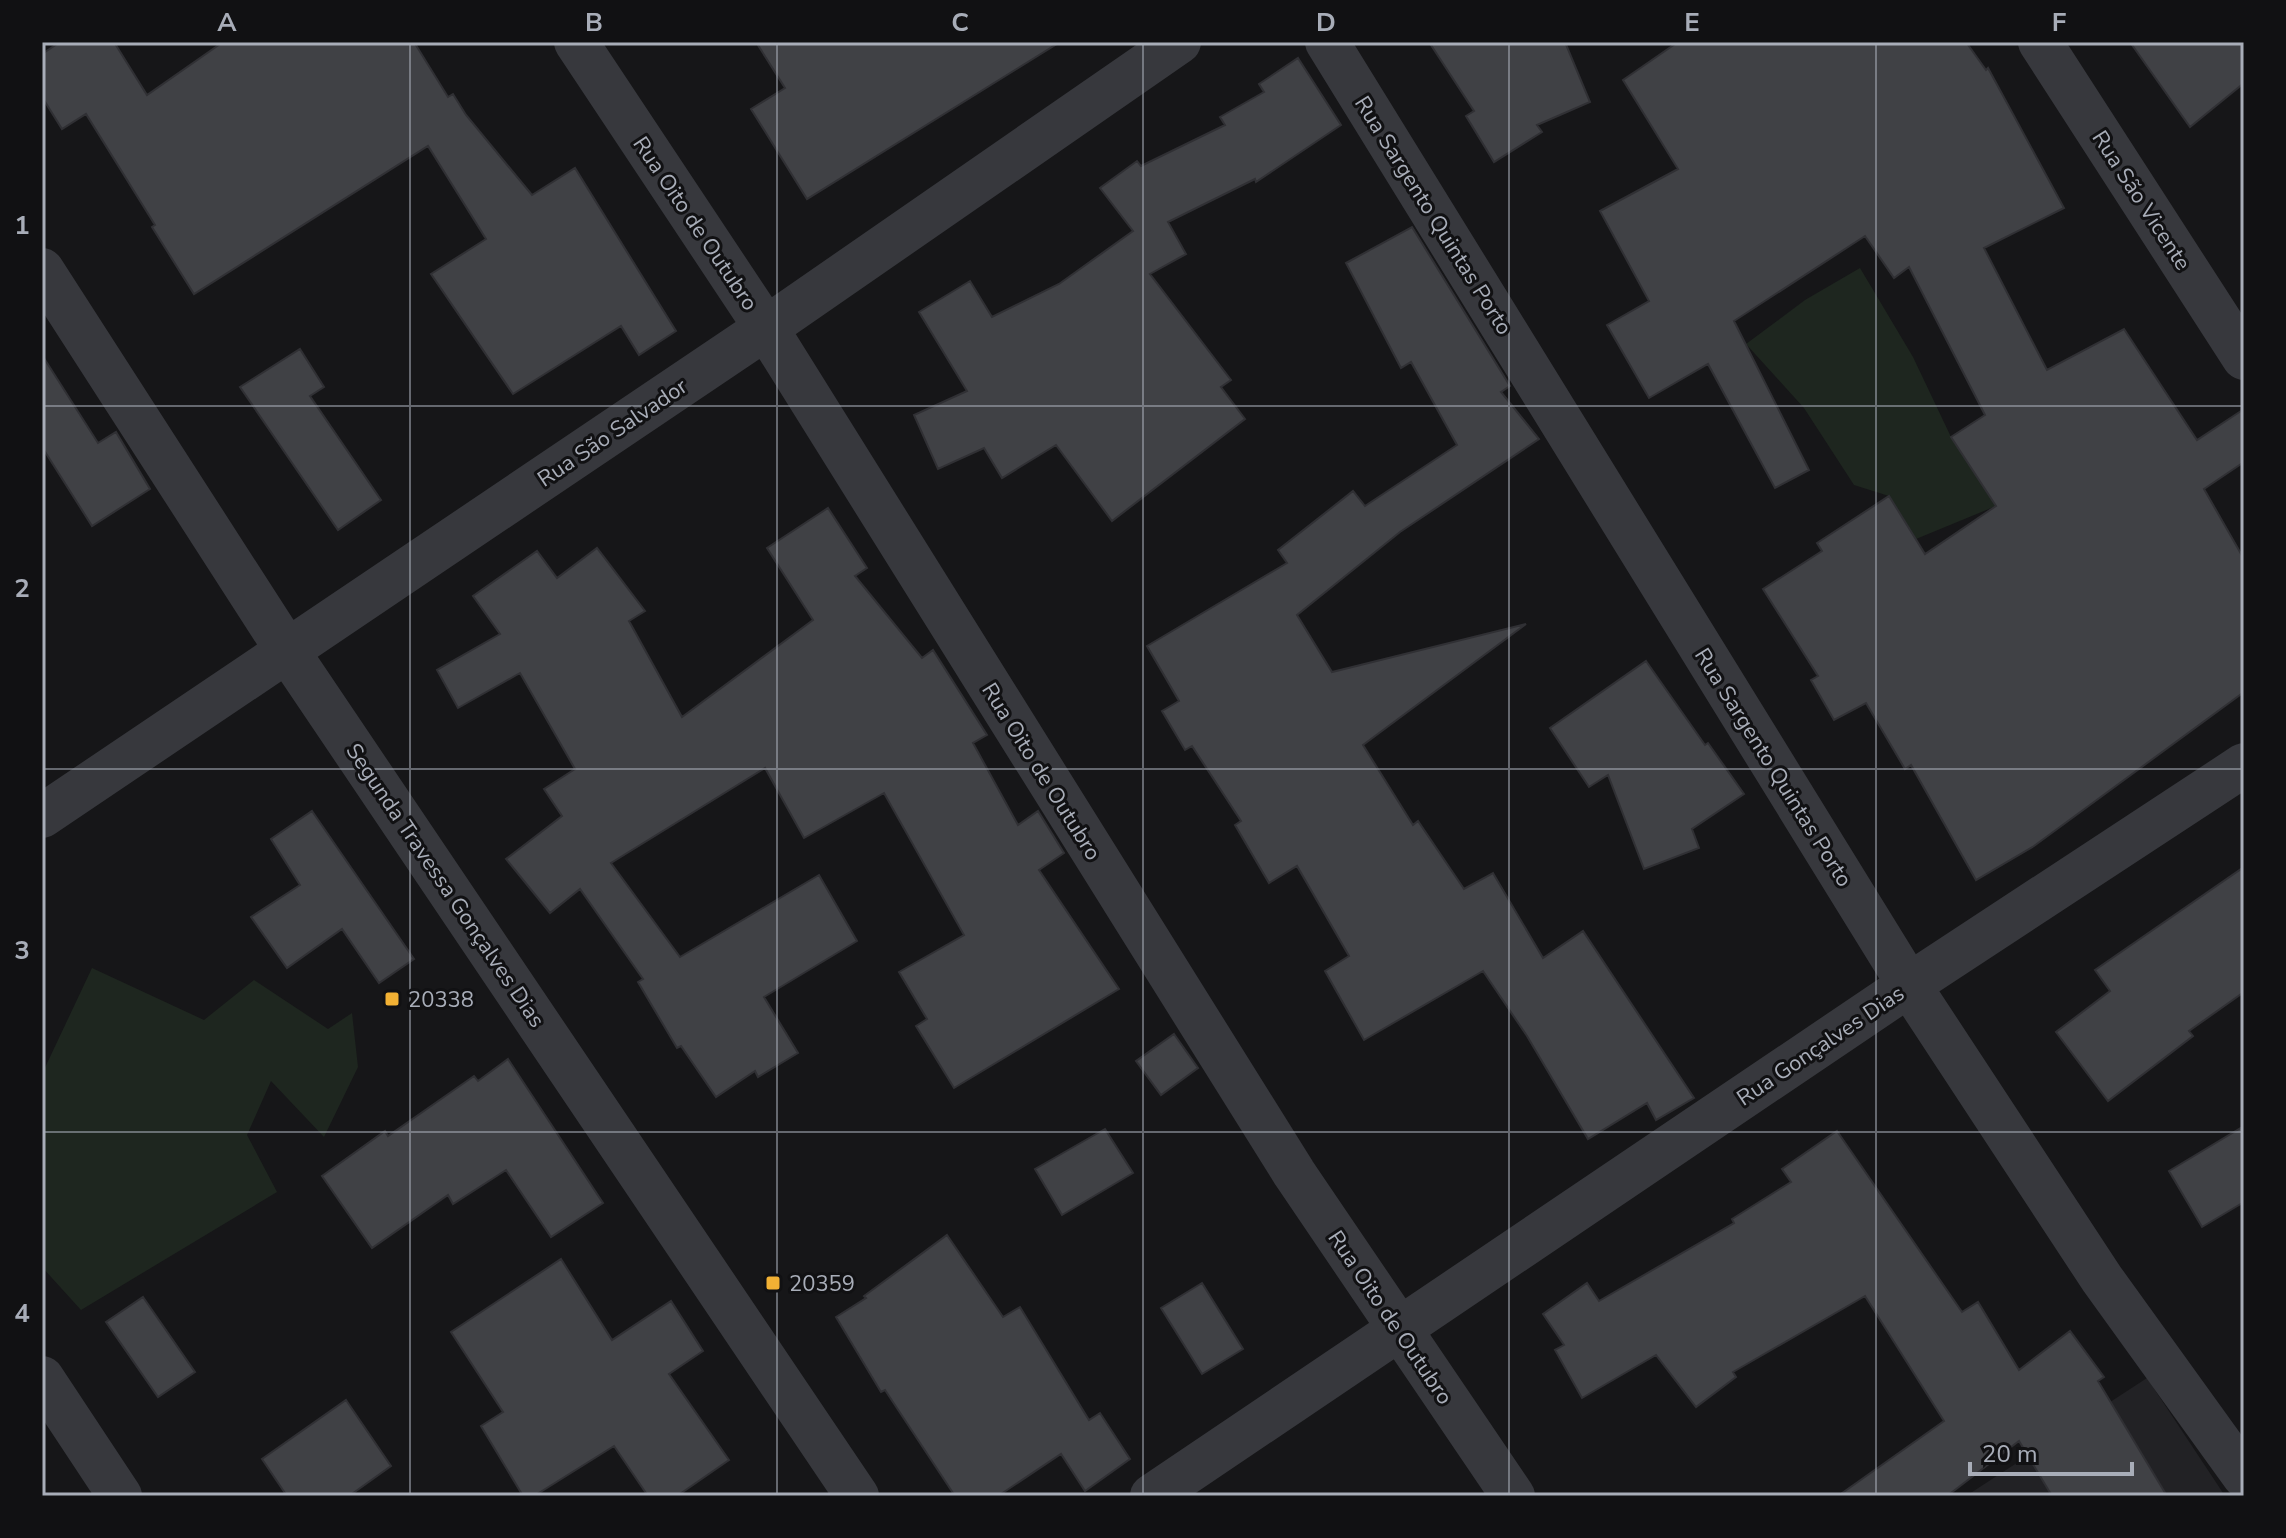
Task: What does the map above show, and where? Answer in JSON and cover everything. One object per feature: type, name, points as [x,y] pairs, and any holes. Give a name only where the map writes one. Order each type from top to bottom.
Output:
[{"type":"street","name":"Rua Oito de Outubro","points":[[576,42],[766,328],[1285,1160],[1513,1496]]},
{"type":"street","name":"Rua São Salvador","points":[[42,816],[766,328],[1179,42]]},
{"type":"street","name":"Rua Sargento Quintas Porto","points":[[1327,42],[1909,985],[2102,1279],[2244,1476]]},
{"type":"street","name":"Rua São Vicente","points":[[2040,42],[2244,358]]},
{"type":"street","name":"Segunda Travessa Gonçalves Dias","points":[[42,270],[288,652],[857,1496]]},
{"type":"street","name":"Rua Gonçalves Dias","points":[[1152,1496],[1909,985],[2244,765]]},
{"type":"street","points":[[42,1378],[120,1496]]},
{"type":"shaded area","points":[[1860,268],[1913,357],[1951,437],[1996,506],[1916,539],[1889,496],[1854,485],[1804,408],[1746,344],[1805,300]]},
{"type":"shaded area","points":[[92,968],[204,1020],[254,980],[328,1029],[352,1013],[358,1067],[324,1137],[271,1081],[247,1135],[277,1192],[81,1310],[42,1267],[42,1074]]},
{"type":"shaded area","points":[[2147,1378],[2225,1496],[1966,1496]]},
{"type":"building","points":[[60,42],[114,42],[147,95],[223,42],[414,42],[448,97],[453,94],[466,115],[532,195],[575,168],[676,331],[639,355],[621,326],[513,394],[431,274],[486,239],[428,146],[194,294],[86,114],[62,129],[42,97],[42,54]]},
{"type":"building","points":[[756,42],[1060,42],[807,199],[751,109],[785,88]]},
{"type":"building","points":[[1429,42],[1565,42],[1590,102],[1537,125],[1542,132],[1494,162],[1466,116],[1474,111]]},
{"type":"building","points":[[1678,42],[1966,42],[1986,70],[1988,68],[2064,208],[1984,248],[2047,370],[2124,329],[2197,440],[2244,409],[2244,462],[2204,489],[2244,559],[2244,692],[2034,846],[1976,880],[1911,765],[1905,769],[1866,703],[1834,720],[1811,680],[1818,676],[1763,589],[1822,551],[1817,543],[1889,496],[1925,554],[1996,506],[1951,437],[1985,415],[1909,267],[1894,278],[1865,236],[1734,321],[1809,470],[1775,488],[1708,364],[1649,398],[1607,325],[1649,301],[1600,211],[1678,169],[1623,80]]},
{"type":"building","points":[[2130,42],[2244,42],[2244,83],[2190,127]]},
{"type":"building","points":[[1298,58],[1341,125],[1256,182],[1255,179],[1168,222],[1186,254],[1150,274],[1231,380],[1221,387],[1245,419],[1112,521],[1056,445],[1002,478],[984,448],[938,469],[914,415],[967,391],[919,312],[970,281],[992,317],[1059,284],[1133,231],[1100,188],[1137,161],[1141,166],[1225,125],[1220,117],[1264,92],[1259,84]]},
{"type":"building","points":[[1412,227],[1510,386],[1501,392],[1539,439],[1400,532],[1297,615],[1332,672],[1526,624],[1363,745],[1413,825],[1418,821],[1464,889],[1493,873],[1543,958],[1583,931],[1694,1098],[1656,1120],[1647,1103],[1588,1139],[1527,1036],[1483,971],[1364,1040],[1325,971],[1349,956],[1297,866],[1269,883],[1235,825],[1241,821],[1192,746],[1185,750],[1162,711],[1179,701],[1147,646],[1287,563],[1278,550],[1353,491],[1365,506],[1457,445],[1411,362],[1401,368],[1346,263]]},
{"type":"building","points":[[300,349],[324,387],[310,396],[381,500],[338,530],[240,387]]},
{"type":"building","points":[[42,355],[98,443],[116,432],[150,489],[92,526],[42,447]]},
{"type":"building","points":[[828,508],[867,568],[855,576],[922,658],[933,650],[987,735],[973,743],[1018,825],[1038,811],[1064,853],[1039,870],[1119,989],[954,1088],[916,1026],[927,1019],[899,972],[964,935],[884,793],[804,838],[765,768],[611,863],[680,957],[819,875],[857,941],[764,997],[798,1053],[758,1077],[755,1071],[716,1097],[681,1046],[677,1048],[638,982],[643,979],[580,889],[550,913],[506,859],[562,816],[544,789],[575,769],[520,673],[458,708],[437,670],[500,634],[473,596],[537,551],[557,578],[597,548],[645,611],[629,621],[682,717],[813,620],[767,548]]},
{"type":"building","points":[[1646,661],[1744,794],[1692,829],[1699,848],[1644,869],[1608,775],[1589,787],[1550,728]]},
{"type":"building","points":[[312,811],[414,959],[379,983],[342,929],[287,968],[251,917],[300,885],[271,839]]},
{"type":"building","points":[[2244,867],[2244,992],[2189,1031],[2193,1036],[2108,1101],[2056,1032],[2110,991],[2095,970]]},
{"type":"building","points":[[1174,1034],[1198,1068],[1161,1095],[1136,1061]]},
{"type":"building","points":[[508,1059],[603,1203],[551,1237],[506,1170],[453,1204],[448,1195],[372,1248],[322,1176],[385,1131],[388,1136],[474,1076],[478,1081]]},
{"type":"building","points":[[2244,1126],[2244,1202],[2202,1227],[2169,1171]]},
{"type":"building","points":[[1105,1129],[1133,1173],[1062,1215],[1035,1169]]},
{"type":"building","points":[[1837,1131],[1962,1312],[1978,1302],[2019,1370],[2070,1331],[2104,1377],[2098,1381],[2167,1496],[2052,1496],[2019,1441],[1947,1496],[1838,1496],[1944,1421],[1865,1296],[1733,1372],[1736,1377],[1696,1407],[1656,1355],[1582,1398],[1555,1350],[1564,1345],[1543,1314],[1587,1283],[1599,1301],[1734,1223],[1732,1219],[1791,1182],[1782,1169]]},
{"type":"building","points":[[947,1235],[1003,1317],[1020,1307],[1089,1420],[1100,1413],[1130,1459],[1085,1491],[1061,1454],[998,1496],[955,1496],[885,1390],[881,1392],[836,1317],[866,1298],[864,1296]]},
{"type":"building","points":[[561,1259],[612,1340],[671,1301],[703,1351],[669,1374],[729,1460],[677,1496],[648,1496],[614,1446],[534,1496],[523,1496],[481,1426],[503,1412],[451,1332]]},
{"type":"building","points":[[1202,1283],[1243,1349],[1202,1374],[1161,1308]]},
{"type":"building","points":[[143,1297],[195,1372],[158,1397],[106,1322]]},
{"type":"building","points":[[346,1400],[391,1466],[349,1496],[287,1496],[262,1459]]},
{"type":"place","name":"20338","points":[[392,999]]},
{"type":"place","name":"20359","points":[[773,1283]]}]
